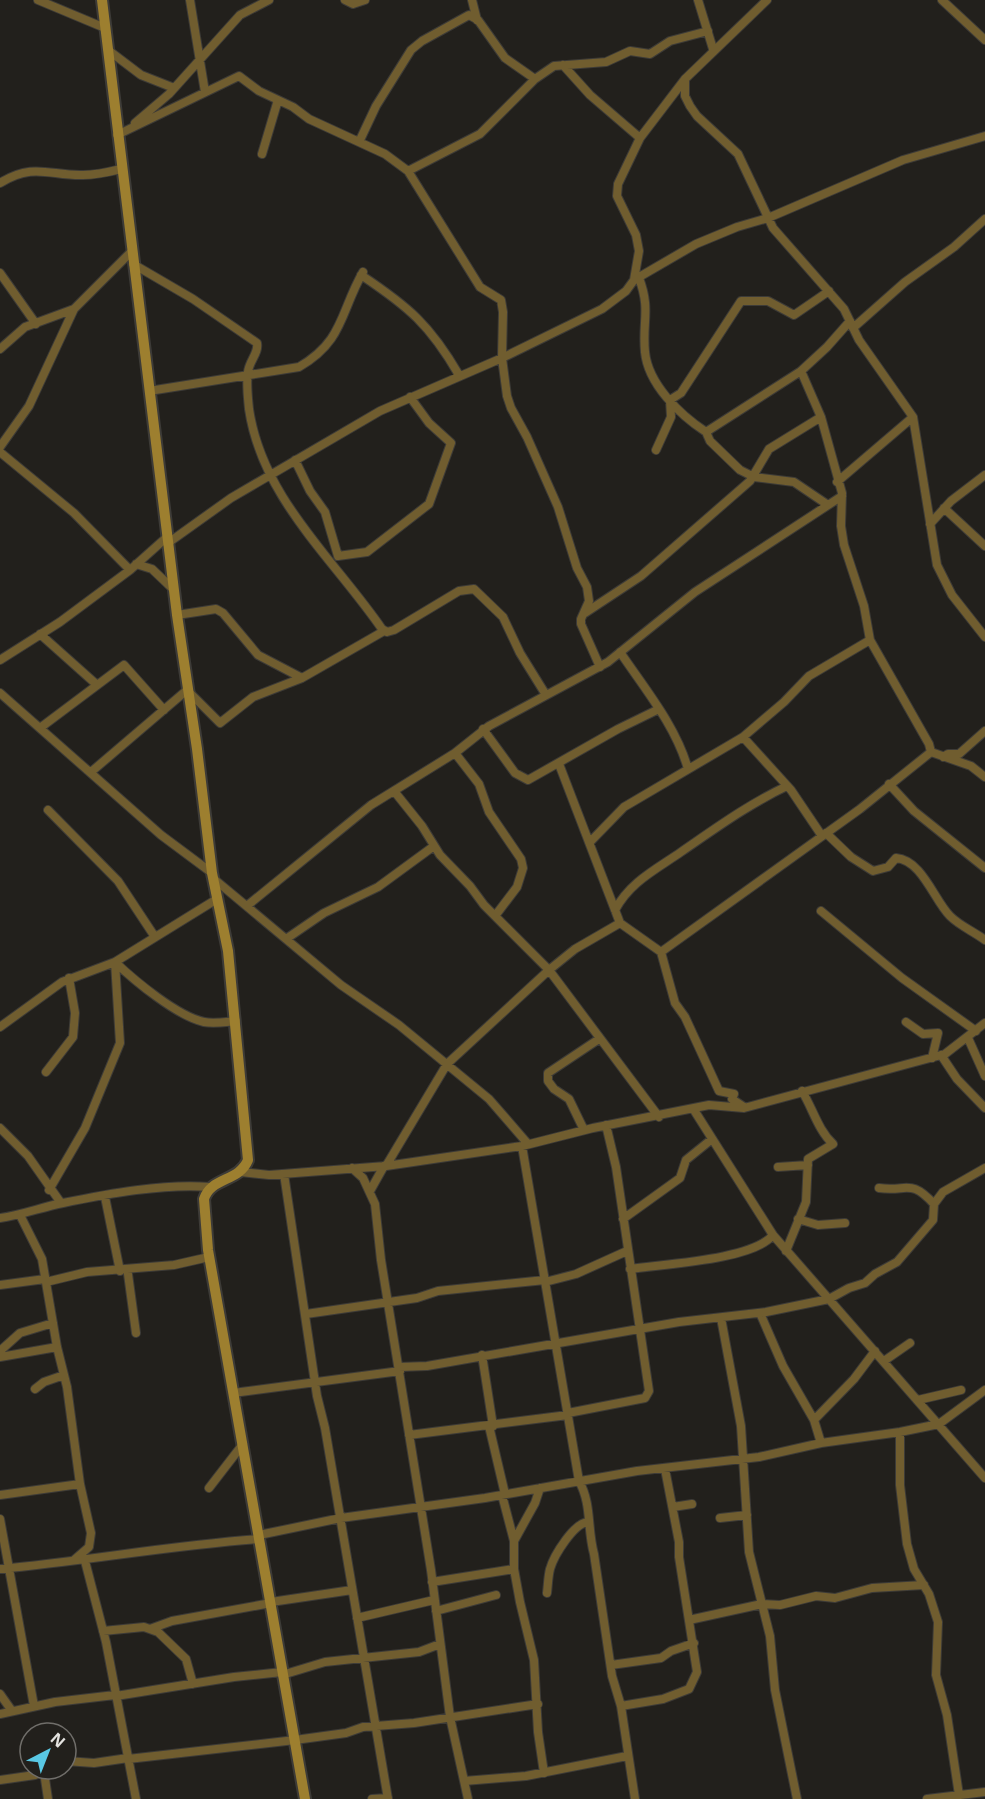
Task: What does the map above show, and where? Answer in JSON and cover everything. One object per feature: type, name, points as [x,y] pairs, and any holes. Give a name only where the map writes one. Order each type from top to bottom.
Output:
[{"type":"street","points":[[38,0],[105,28]]},
{"type":"street","points":[[102,0],[167,540],[212,876],[228,951],[248,1160],[241,1172]]},
{"type":"street","points":[[190,0],[205,92]]},
{"type":"street","points":[[133,126],[145,112],[174,88],[240,15],[269,0]]},
{"type":"street","points":[[345,0],[353,4],[364,0]]},
{"type":"street","points":[[472,0],[477,20]]},
{"type":"street","points":[[698,0],[713,49]]},
{"type":"street","points":[[766,0],[713,49],[685,79],[640,138],[618,184],[617,196],[636,235],[639,258],[637,279],[647,299],[645,352],[649,369],[670,400],[706,432],[710,441],[740,470],[754,477],[781,478],[794,482],[828,505]]},
{"type":"street","points":[[942,0],[985,40]]},
{"type":"street","points":[[360,140],[376,106],[411,50],[422,41],[471,15],[505,58],[535,79]]},
{"type":"street","points":[[408,171],[480,134],[535,79],[554,66],[606,62],[630,51],[650,54],[670,41],[708,31]]},
{"type":"street","points":[[108,50],[141,75],[174,88]]},
{"type":"street","points":[[563,65],[590,95],[640,138]]},
{"type":"street","points":[[117,135],[238,76],[323,126],[360,140],[408,171],[480,287],[501,300],[502,358],[511,408],[527,437],[558,507],[577,568],[587,587],[589,601],[581,624],[600,667]]},
{"type":"street","points":[[685,79],[685,96],[690,106],[697,116],[738,154],[768,218],[792,251],[844,309],[851,325],[913,417],[937,565],[943,580],[985,637]]},
{"type":"street","points":[[262,154],[278,100]]},
{"type":"street","points":[[0,660],[40,634],[167,540],[231,498],[410,397],[502,358],[602,309],[626,291],[637,279],[696,244],[737,227],[768,218],[903,160],[985,136]]},
{"type":"street","points":[[0,183],[15,175],[42,170],[85,175],[121,169]]},
{"type":"street","points":[[706,432],[801,371],[851,325],[954,247],[985,219]]},
{"type":"street","points":[[2,443],[34,397],[74,309],[131,252]]},
{"type":"street","points":[[133,264],[193,299],[257,343],[248,378],[254,431],[270,475],[316,548],[342,575],[384,631]]},
{"type":"street","points":[[0,273],[36,324]]},
{"type":"street","points":[[149,391],[248,378],[299,368],[311,361],[336,334],[362,273],[410,309],[439,340],[459,375]]},
{"type":"street","points":[[670,400],[681,393],[741,301],[768,302],[794,315],[829,291]]},
{"type":"street","points":[[0,349],[16,332],[74,309]]},
{"type":"street","points":[[801,371],[821,417],[842,496],[841,526],[844,545],[864,606],[870,640],[929,744],[931,752]]},
{"type":"street","points":[[295,460],[310,491],[325,512],[338,556],[367,552],[429,504],[451,443],[429,423],[410,397]]},
{"type":"street","points":[[656,450],[670,417],[670,400]]},
{"type":"street","points":[[584,614],[641,576],[754,477],[769,449],[821,417]]},
{"type":"street","points":[[837,482],[913,417]]},
{"type":"street","points":[[0,452],[66,505],[133,567],[152,568],[174,590]]},
{"type":"street","points":[[930,524],[944,508],[985,475]]},
{"type":"street","points":[[248,905],[370,805],[437,761],[454,753],[483,729],[600,667],[695,592],[842,496]]},
{"type":"street","points":[[944,508],[985,546]]},
{"type":"street","points":[[187,690],[220,723],[253,697],[302,678],[384,631],[408,623],[459,591],[474,589],[503,617],[520,653],[546,696]]},
{"type":"street","points":[[177,615],[216,609],[258,655],[302,678]]},
{"type":"street","points":[[40,634],[96,684]]},
{"type":"street","points":[[590,842],[624,807],[743,736],[777,708],[808,676],[870,640]]},
{"type":"street","points":[[620,652],[659,709],[684,754],[688,769]]},
{"type":"street","points":[[39,728],[124,665],[164,710]]},
{"type":"street","points":[[91,772],[187,690]]},
{"type":"street","points":[[0,693],[161,835],[248,905],[341,985],[375,1007],[489,1099],[525,1145],[545,1281],[579,1481],[588,1503],[588,1522],[635,1799]]},
{"type":"street","points":[[483,729],[507,763],[523,780],[535,777],[618,729],[659,709]]},
{"type":"street","points":[[943,757],[948,754],[959,754],[985,731]]},
{"type":"street","points":[[743,736],[787,786],[824,834],[851,857],[873,871],[888,867],[896,858],[902,859],[924,879],[948,914],[960,925],[985,940]]},
{"type":"street","points":[[931,752],[971,766],[985,777]]},
{"type":"street","points":[[661,952],[824,834],[931,752]]},
{"type":"street","points":[[454,753],[479,784],[489,812],[521,859],[523,868],[517,887],[495,916]]},
{"type":"street","points":[[559,764],[620,922],[661,952],[675,1003],[685,1017],[719,1090],[734,1094],[732,1099],[744,1108]]},
{"type":"street","points":[[889,784],[914,812],[985,868]]},
{"type":"street","points":[[615,910],[624,893],[641,878],[725,820],[787,786]]},
{"type":"street","points":[[394,791],[422,826],[434,846],[495,916],[549,970],[659,1117]]},
{"type":"street","points":[[48,810],[72,832],[118,882],[155,937]]},
{"type":"street","points":[[286,939],[324,913],[378,887],[434,846]]},
{"type":"street","points":[[0,1027],[69,978],[115,962],[217,899]]},
{"type":"street","points":[[821,911],[902,978],[976,1031]]},
{"type":"street","points":[[370,1191],[447,1064],[549,970],[584,944],[620,922]]},
{"type":"street","points":[[115,962],[156,994],[199,1020],[213,1023],[236,1021]]},
{"type":"street","points":[[49,1190],[64,1159],[85,1128],[120,1043],[120,1013],[114,980],[115,962]]},
{"type":"street","points":[[46,1072],[73,1037],[75,1013],[69,978]]},
{"type":"street","points":[[906,1022],[922,1034],[938,1034],[932,1058]]},
{"type":"street","points":[[0,1218],[20,1215],[61,1203],[146,1190],[210,1187],[241,1172],[284,1174],[385,1166],[525,1145],[606,1125],[659,1117],[708,1105],[744,1108],[941,1055],[968,1038],[985,1023]]},
{"type":"street","points":[[968,1038],[985,1076]]},
{"type":"street","points":[[585,1130],[569,1099],[554,1089],[548,1080],[548,1073],[599,1039]]},
{"type":"street","points":[[941,1055],[957,1079],[985,1108]]},
{"type":"street","points":[[786,1251],[806,1202],[808,1159],[833,1144],[822,1134],[814,1111],[802,1091]]},
{"type":"street","points":[[694,1110],[773,1235],[985,1478]]},
{"type":"street","points":[[409,1435],[491,1426],[568,1414],[648,1396],[623,1219],[606,1125]]},
{"type":"street","points":[[0,1128],[28,1156],[49,1190],[61,1203]]},
{"type":"street","points":[[623,1219],[680,1178],[687,1160],[712,1139]]},
{"type":"street","points":[[778,1167],[808,1165]]},
{"type":"street","points":[[352,1168],[359,1173],[375,1204],[450,1717],[468,1799]]},
{"type":"street","points":[[233,1393],[427,1366],[678,1322],[760,1313],[829,1299],[849,1288],[865,1283],[897,1262],[933,1220],[934,1204],[943,1192],[985,1168]]},
{"type":"street","points":[[284,1174],[315,1382],[341,1518],[388,1798],[372,1799]]},
{"type":"street","points":[[210,1187],[204,1199],[209,1257],[305,1799]]},
{"type":"street","points":[[879,1188],[915,1188],[921,1190],[934,1204]]},
{"type":"street","points":[[105,1197],[124,1272],[136,1333]]},
{"type":"street","points":[[20,1215],[42,1259],[91,1541],[85,1553],[74,1560]]},
{"type":"street","points":[[798,1219],[818,1225],[844,1223]]},
{"type":"street","points":[[630,1269],[746,1252],[767,1243],[773,1235]]},
{"type":"street","points":[[306,1314],[417,1298],[438,1291],[545,1281],[576,1274],[627,1251]]},
{"type":"street","points":[[0,1285],[87,1272],[124,1272],[209,1257]]},
{"type":"street","points":[[760,1313],[783,1366],[814,1420],[820,1443]]},
{"type":"street","points":[[721,1318],[741,1425],[741,1459],[748,1552],[770,1636],[781,1727],[792,1766],[797,1799]]},
{"type":"street","points":[[0,1351],[20,1333],[52,1323]]},
{"type":"street","points":[[884,1361],[910,1343]]},
{"type":"street","points":[[0,1357],[57,1347]]},
{"type":"street","points":[[814,1420],[854,1380],[875,1351]]},
{"type":"street","points":[[482,1355],[491,1426],[514,1541],[514,1569],[534,1660],[538,1732],[544,1773]]},
{"type":"street","points":[[35,1389],[44,1382],[64,1376]]},
{"type":"street","points":[[918,1400],[961,1390]]},
{"type":"street","points":[[4,1569],[74,1560],[85,1561],[180,1546],[259,1537],[341,1518],[503,1495],[579,1481],[741,1459],[820,1443],[900,1432],[939,1424],[985,1390]]},
{"type":"street","points":[[900,1432],[900,1485],[907,1544],[914,1569],[934,1607],[938,1622],[936,1675],[945,1705],[961,1796]]},
{"type":"street","points":[[209,1488],[243,1444]]},
{"type":"street","points":[[621,1706],[663,1699],[689,1689],[697,1672],[673,1507],[665,1469]]},
{"type":"street","points":[[0,1496],[80,1484]]},
{"type":"street","points":[[514,1541],[535,1503],[540,1488]]},
{"type":"street","points":[[673,1507],[692,1504]]},
{"type":"street","points":[[720,1518],[747,1515]]},
{"type":"street","points":[[0,1519],[4,1569],[34,1706]]},
{"type":"street","points":[[547,1593],[550,1567],[571,1531],[583,1522],[588,1522]]},
{"type":"street","points":[[85,1561],[103,1631],[136,1799]]},
{"type":"street","points":[[432,1582],[514,1569]]},
{"type":"street","points":[[689,1620],[762,1604],[780,1605],[816,1596],[835,1598],[872,1588],[924,1585]]},
{"type":"street","points":[[103,1631],[150,1629],[172,1621],[271,1602],[352,1590]]},
{"type":"street","points":[[436,1611],[496,1595]]},
{"type":"street","points":[[357,1618],[434,1600]]},
{"type":"street","points":[[150,1629],[158,1632],[186,1659],[193,1684]]},
{"type":"street","points":[[611,1665],[661,1658],[694,1643]]},
{"type":"street","points":[[0,1714],[34,1706],[282,1674],[325,1662],[418,1652],[440,1644]]},
{"type":"street","points":[[0,1694],[12,1711]]},
{"type":"street","points":[[78,1761],[102,1762],[295,1740],[538,1704]]},
{"type":"street","points":[[464,1781],[544,1773],[627,1756]]},
{"type":"street","points":[[0,1780],[18,1776]]},
{"type":"street","points":[[47,1781],[48,1799]]},
{"type":"street","points":[[927,1799],[985,1792]]}]
